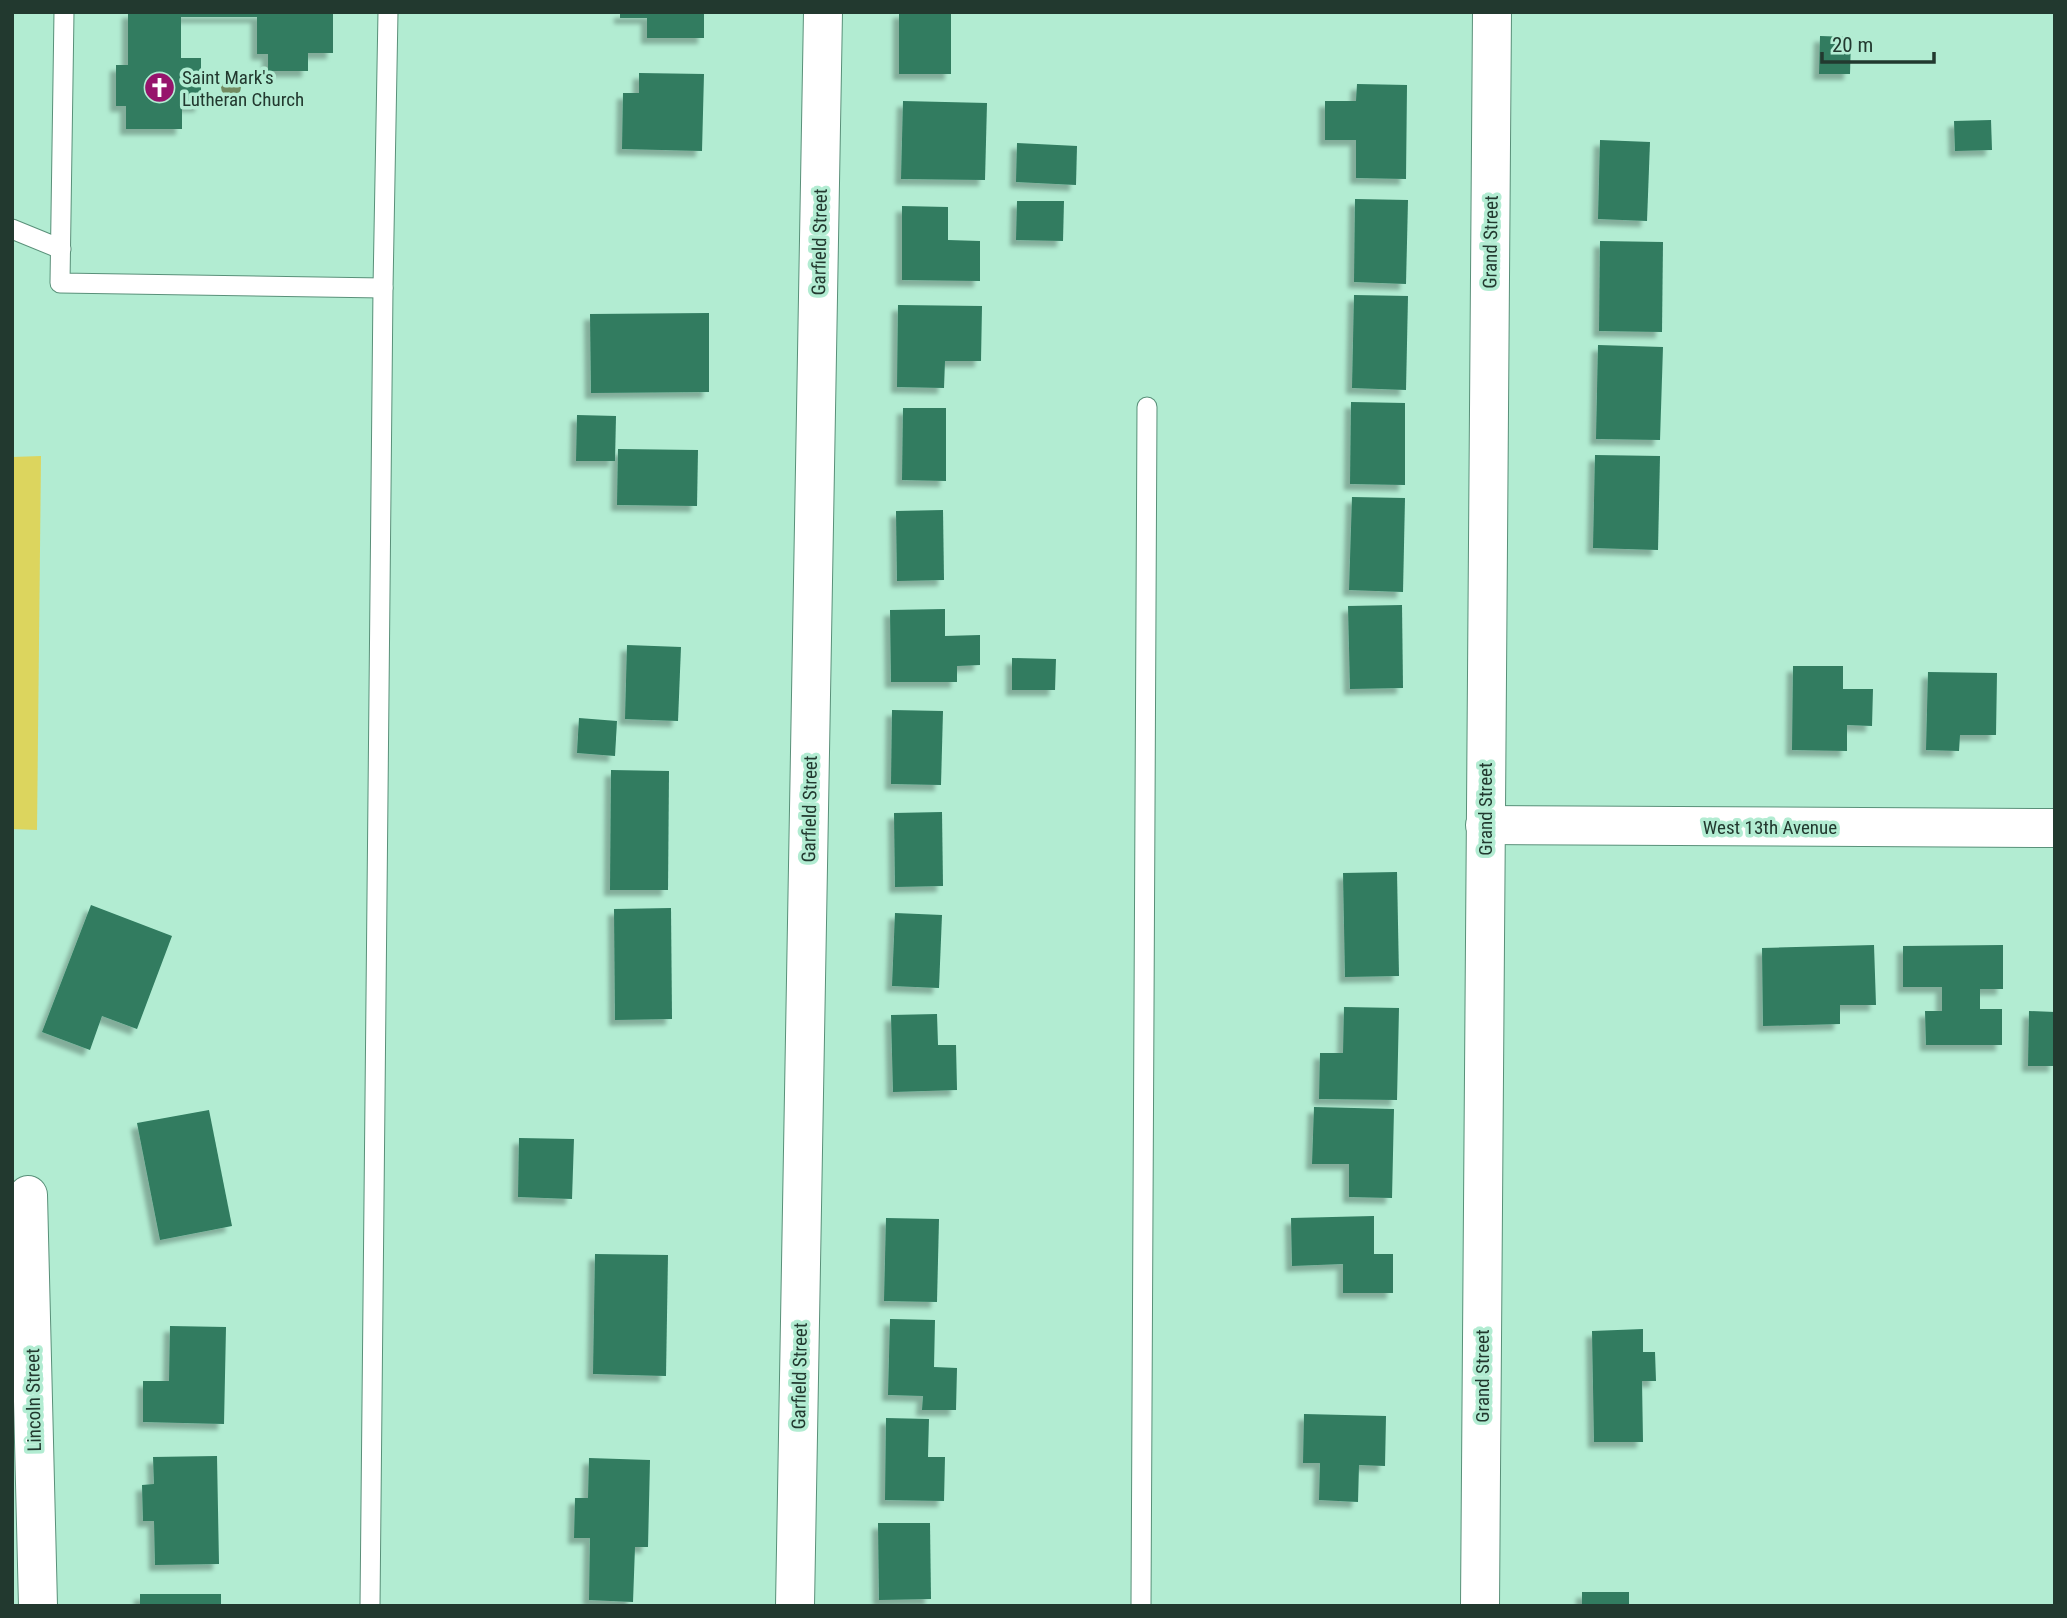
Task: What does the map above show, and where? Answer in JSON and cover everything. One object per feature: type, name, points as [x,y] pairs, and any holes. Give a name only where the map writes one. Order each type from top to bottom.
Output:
[{"type":"street","name":"Garfield Street","points":[[795,1606],[823,12]]},
{"type":"street","name":"Grand Street","points":[[1480,1606],[1492,12]]},
{"type":"street","name":"West 13th Avenue","points":[[1485,825],[2055,828]]},
{"type":"street","name":"Lincoln Street","points":[[27,1195],[38,1606]]},
{"type":"lane","points":[[64,12],[60,283],[383,288]]},
{"type":"lane","points":[[370,1606],[388,12]]},
{"type":"lane","points":[[12,229],[61,249]]},
{"type":"lane","points":[[1141,1606],[1147,407]]},
{"type":"shaded area","points":[[41,456],[37,830],[12,829],[12,457]]},
{"type":"building","name":"Saint Mark's Lutheran Church","points":[[128,12],[333,12],[333,53],[308,53],[308,71],[268,71],[268,54],[257,54],[257,17],[181,17],[181,58],[201,58],[201,106],[182,106],[182,129],[126,129],[126,106],[116,106],[116,65],[128,65]]},
{"type":"building","points":[[620,12],[704,12],[704,38],[647,38],[647,18],[620,18]]},
{"type":"building","points":[[899,12],[951,12],[951,74],[899,74]]},
{"type":"building","points":[[1820,36],[1851,37],[1850,74],[1819,74]]},
{"type":"building","points":[[639,73],[704,74],[702,151],[622,149],[623,93],[639,93]]},
{"type":"building","points":[[1357,84],[1407,85],[1406,179],[1356,178],[1356,140],[1325,140],[1325,101],[1356,101]]},
{"type":"building","points":[[903,101],[987,103],[985,180],[901,179]]},
{"type":"building","points":[[1991,120],[1992,150],[1955,151],[1954,121]]},
{"type":"building","points":[[1600,140],[1650,142],[1647,221],[1598,219]]},
{"type":"building","points":[[1017,143],[1077,146],[1076,185],[1016,182]]},
{"type":"building","points":[[1355,199],[1408,200],[1406,284],[1354,282]]},
{"type":"building","points":[[1017,201],[1064,201],[1063,241],[1016,240]]},
{"type":"building","points":[[902,206],[948,207],[948,240],[980,241],[980,281],[902,280]]},
{"type":"building","points":[[1600,241],[1663,242],[1662,332],[1599,331]]},
{"type":"building","points":[[1354,295],[1408,296],[1406,390],[1352,388]]},
{"type":"building","points":[[898,305],[982,306],[981,361],[945,361],[944,388],[897,387]]},
{"type":"building","points":[[709,313],[709,392],[591,393],[590,314]]},
{"type":"building","points":[[1598,345],[1663,347],[1660,440],[1596,439]]},
{"type":"building","points":[[1351,402],[1405,403],[1405,485],[1350,484]]},
{"type":"building","points":[[903,408],[946,408],[946,481],[902,480]]},
{"type":"building","points":[[577,415],[616,416],[615,461],[576,461]]},
{"type":"building","points":[[618,449],[698,450],[697,506],[617,505]]},
{"type":"building","points":[[1595,455],[1660,456],[1658,550],[1593,548]]},
{"type":"building","points":[[1352,497],[1405,498],[1403,592],[1349,590]]},
{"type":"building","points":[[943,510],[944,580],[897,581],[896,511]]},
{"type":"building","points":[[1402,605],[1403,688],[1350,689],[1348,606]]},
{"type":"building","points":[[945,609],[945,636],[980,635],[980,665],[957,666],[957,682],[891,682],[890,610]]},
{"type":"building","points":[[627,645],[681,647],[678,721],[625,719]]},
{"type":"building","points":[[1012,658],[1056,659],[1055,690],[1012,690]]},
{"type":"building","points":[[1793,666],[1843,666],[1843,689],[1873,689],[1872,726],[1847,725],[1847,751],[1792,750]]},
{"type":"building","points":[[1928,672],[1997,673],[1996,735],[1960,735],[1959,751],[1926,750]]},
{"type":"building","points":[[892,710],[943,711],[941,785],[891,784]]},
{"type":"building","points":[[579,718],[617,721],[615,756],[577,753]]},
{"type":"building","points":[[611,770],[669,771],[668,890],[610,890]]},
{"type":"building","points":[[942,812],[943,886],[895,887],[894,813]]},
{"type":"building","points":[[1397,872],[1399,976],[1345,977],[1343,873]]},
{"type":"building","points":[[91,905],[172,936],[137,1029],[102,1016],[90,1050],[42,1032]]},
{"type":"building","points":[[671,908],[672,1019],[615,1020],[614,909]]},
{"type":"building","points":[[895,913],[942,915],[939,988],[892,986]]},
{"type":"building","points":[[1874,945],[1876,1005],[1840,1005],[1840,1024],[1763,1026],[1762,948]]},
{"type":"building","points":[[2003,945],[2003,989],[1980,989],[1980,1009],[2002,1009],[2002,1045],[1926,1045],[1925,1011],[1942,1011],[1942,987],[1903,987],[1903,946]]},
{"type":"building","points":[[1344,1007],[1399,1008],[1397,1100],[1319,1099],[1320,1053],[1343,1053]]},
{"type":"building","points":[[2029,1011],[2055,1012],[2055,1066],[2028,1066]]},
{"type":"building","points":[[937,1014],[938,1045],[956,1045],[957,1090],[893,1092],[891,1015]]},
{"type":"building","points":[[1314,1107],[1394,1109],[1392,1198],[1349,1197],[1349,1164],[1312,1164]]},
{"type":"building","points":[[209,1110],[232,1226],[160,1240],[137,1123]]},
{"type":"building","points":[[519,1138],[574,1139],[572,1199],[518,1197]]},
{"type":"building","points":[[1374,1216],[1374,1254],[1393,1254],[1393,1293],[1343,1293],[1343,1264],[1292,1266],[1291,1218]]},
{"type":"building","points":[[886,1218],[939,1219],[937,1302],[884,1301]]},
{"type":"building","points":[[595,1254],[668,1255],[666,1376],[593,1374]]},
{"type":"building","points":[[890,1319],[935,1320],[934,1367],[957,1368],[956,1410],[922,1410],[923,1396],[888,1395]]},
{"type":"building","points":[[170,1326],[226,1327],[224,1424],[143,1422],[143,1381],[169,1381]]},
{"type":"building","points":[[1643,1329],[1643,1352],[1655,1352],[1656,1381],[1642,1381],[1643,1442],[1594,1442],[1592,1331]]},
{"type":"building","points":[[1304,1414],[1386,1416],[1385,1466],[1359,1465],[1358,1502],[1319,1500],[1320,1463],[1303,1463]]},
{"type":"building","points":[[886,1418],[929,1419],[928,1457],[945,1457],[944,1501],[885,1500]]},
{"type":"building","points":[[217,1456],[219,1564],[155,1565],[154,1521],[143,1521],[142,1485],[154,1484],[153,1457]]},
{"type":"building","points":[[589,1458],[650,1460],[648,1547],[635,1547],[633,1602],[589,1600],[590,1538],[574,1538],[575,1498],[588,1498]]},
{"type":"building","points":[[878,1523],[930,1523],[931,1599],[879,1600]]},
{"type":"building","points":[[1582,1592],[1629,1592],[1629,1606],[1582,1606]]},
{"type":"building","points":[[140,1594],[221,1594],[221,1606],[140,1606]]},
{"type":"place","name":"Saint Mark's Lutheran Church","points":[[159,88]]}]
